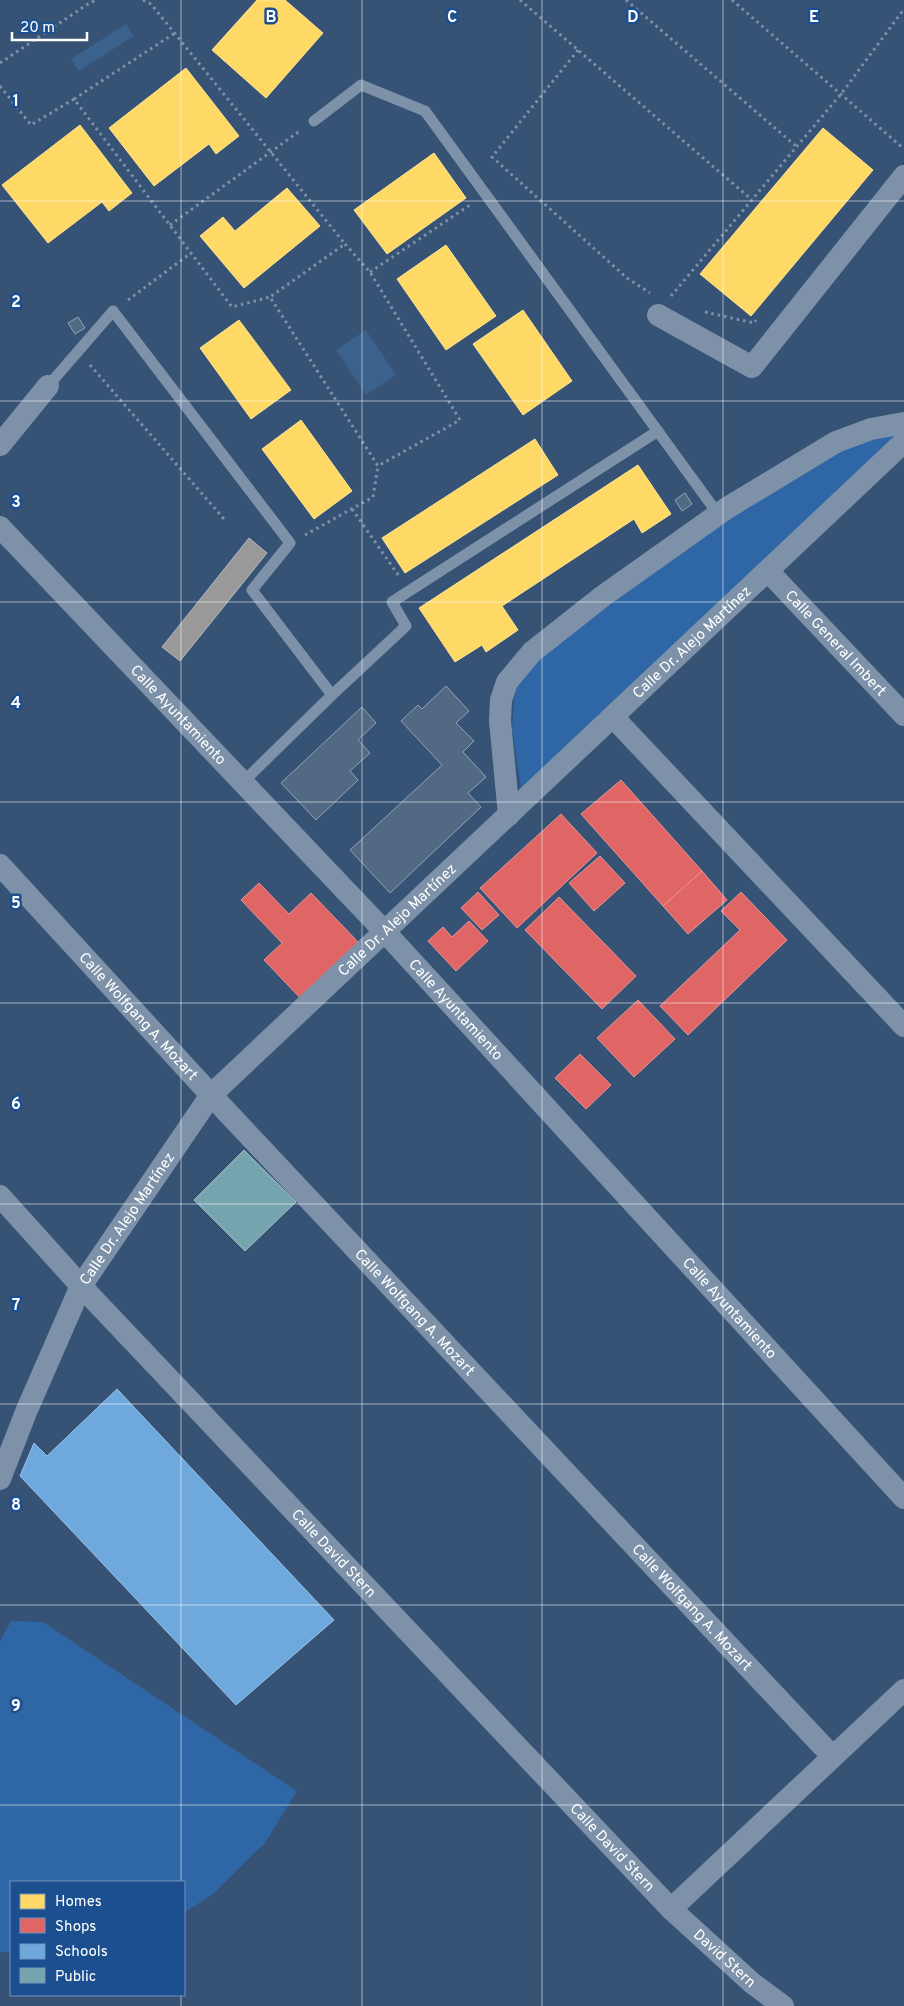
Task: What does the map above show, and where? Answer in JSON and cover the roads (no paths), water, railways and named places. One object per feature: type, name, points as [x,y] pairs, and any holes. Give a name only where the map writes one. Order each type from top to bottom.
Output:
[{"type":"street","points":[[661,309],[752,367],[900,165]]},
{"type":"street","points":[[0,445],[48,386]]},
{"type":"street","points":[[509,815],[500,721],[501,700],[507,682],[532,652],[603,596],[718,514],[836,442],[870,430],[904,423]]},
{"type":"street","name":"Calle Dr. Alejo Martínez","points":[[0,1479],[26,1412],[81,1286],[211,1095],[904,442]]},
{"type":"street","name":"Calle Ayuntamiento","points":[[0,527],[385,932],[904,1498]]},
{"type":"street","name":"Calle General Imbert","points":[[768,571],[904,715]]},
{"type":"street","points":[[613,716],[904,1026]]},
{"type":"street","name":"Calle Wolfgang A. Mozart","points":[[0,865],[211,1095],[832,1756]]},
{"type":"street","name":"Calle David Stern","points":[[0,1196],[81,1286],[670,1909]]},
{"type":"street","points":[[670,1909],[904,1690]]},
{"type":"street","name":"David Stern","points":[[670,1909],[752,1983],[783,2006]]},
{"type":"lane","points":[[314,121],[361,85],[425,111],[718,514]]},
{"type":"lane","points":[[48,386],[113,311],[290,543],[252,590],[332,695]]},
{"type":"lane","points":[[243,782],[406,626],[392,602],[658,431]]}]
